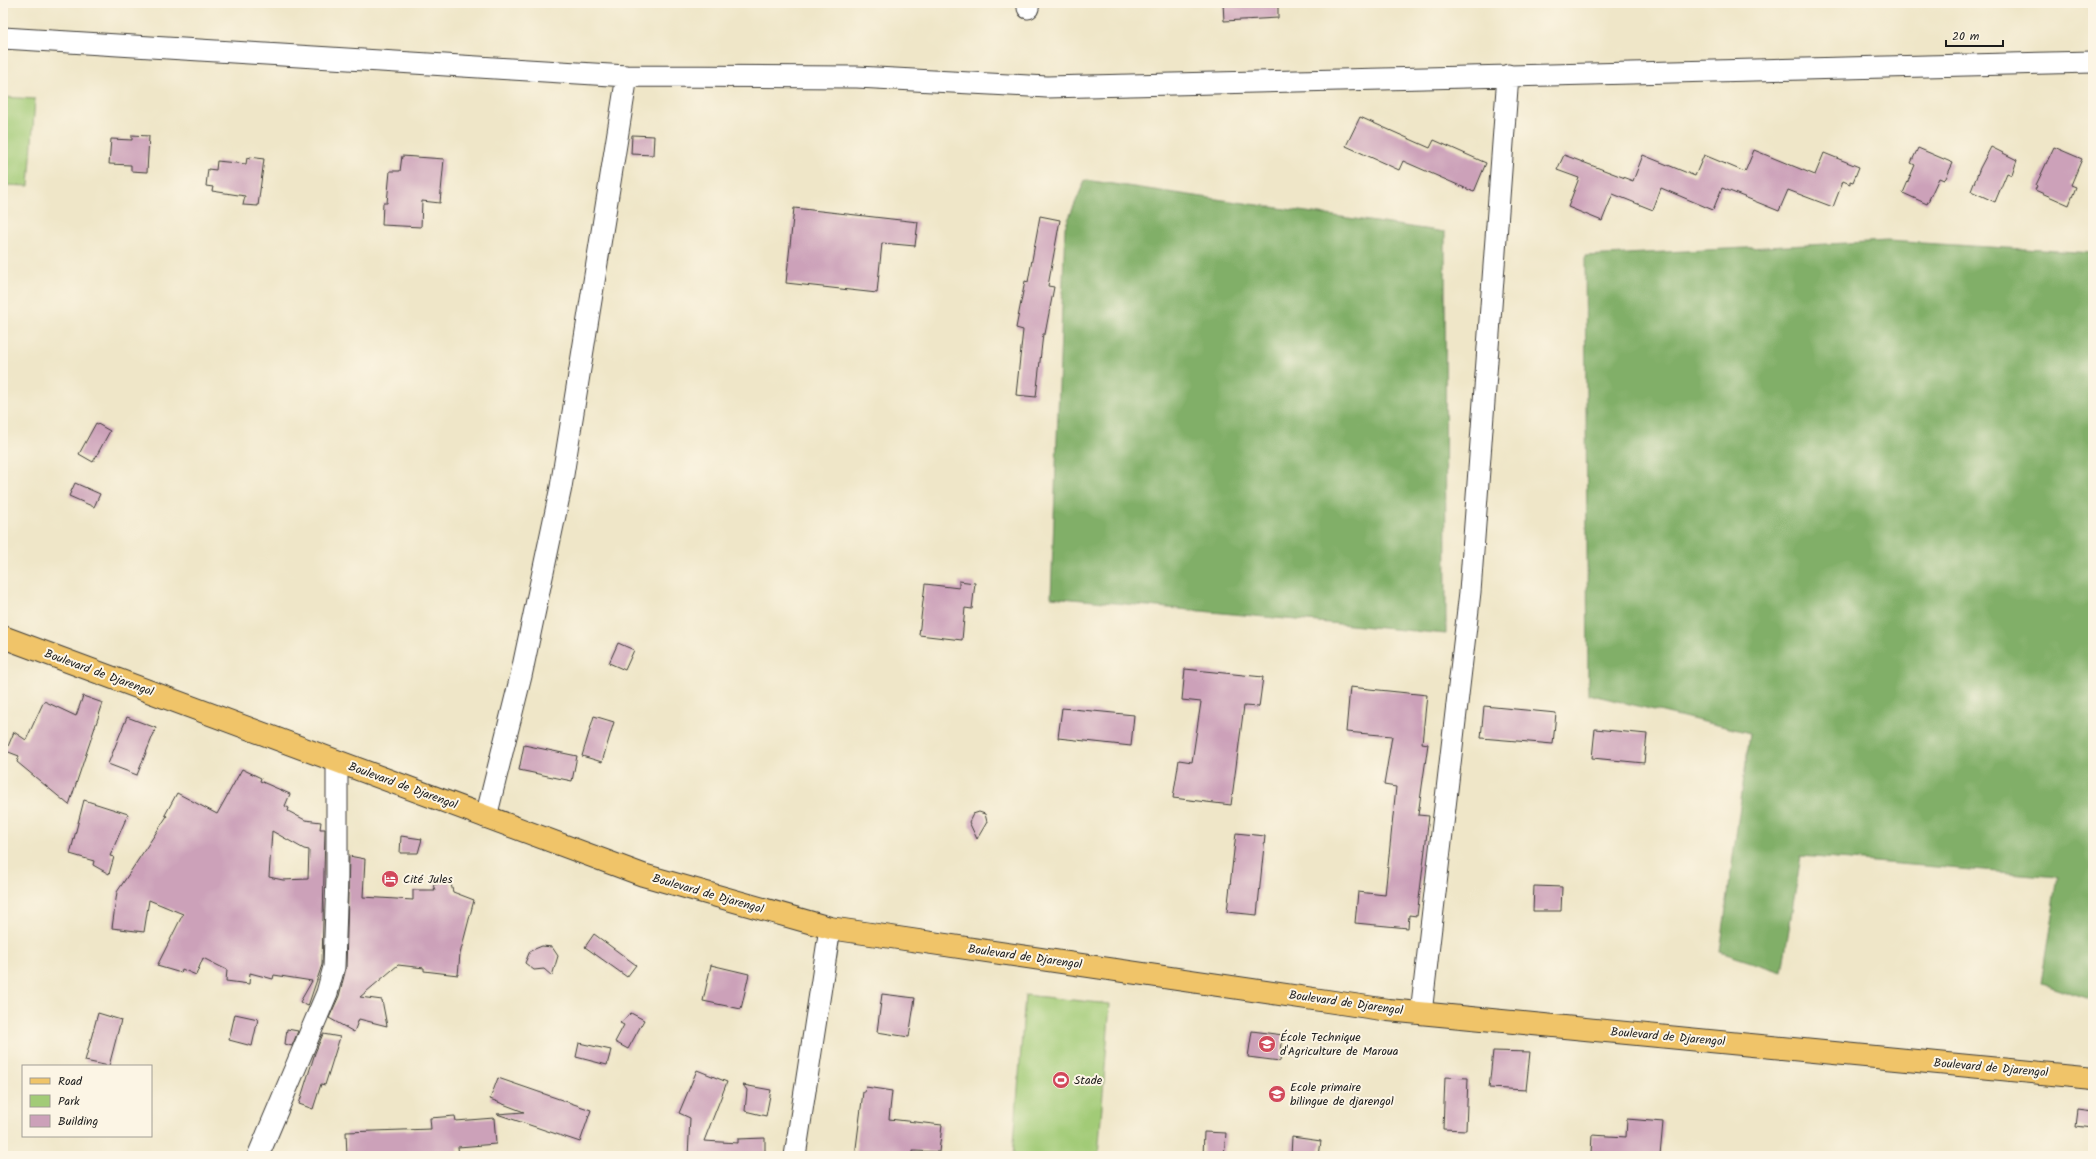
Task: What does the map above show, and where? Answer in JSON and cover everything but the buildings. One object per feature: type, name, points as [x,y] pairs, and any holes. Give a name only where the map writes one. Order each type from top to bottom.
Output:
[{"type":"main road","name":"Boulevard de Djarengol","points":[[3,637],[643,876],[830,928],[1421,1013],[2093,1078]]},
{"type":"street","points":[[3,38],[627,76],[857,76],[1047,87],[2093,62]]},
{"type":"street","points":[[1421,1013],[1470,592],[1508,75]]},
{"type":"street","points":[[486,817],[521,676],[561,487],[627,76]]},
{"type":"street","points":[[258,1156],[334,974],[337,877],[337,761]]},
{"type":"street","points":[[796,1156],[830,928]]},
{"type":"green space","points":[[3,97],[35,99],[29,186],[3,185]]},
{"type":"green space","points":[[1085,180],[1445,232],[1446,634],[1051,597],[1065,227]]},
{"type":"green space","points":[[1887,241],[2093,253],[2093,1000],[2041,983],[2058,877],[1801,856],[1782,972],[1720,952],[1750,733],[1588,694],[1585,256]]},
{"type":"green space","name":"Stade","points":[[1025,995],[1110,1004],[1098,1156],[1013,1156]]},
{"type":"place","name":"Cité Jules","points":[[390,879]]},
{"type":"place","name":"École Technique d'Agriculture de Maroua","points":[[1267,1044]]},
{"type":"place","name":"Stade","points":[[1061,1080]]},
{"type":"place","name":"Ecole primaire bilingue de djarengol","points":[[1277,1094]]}]
